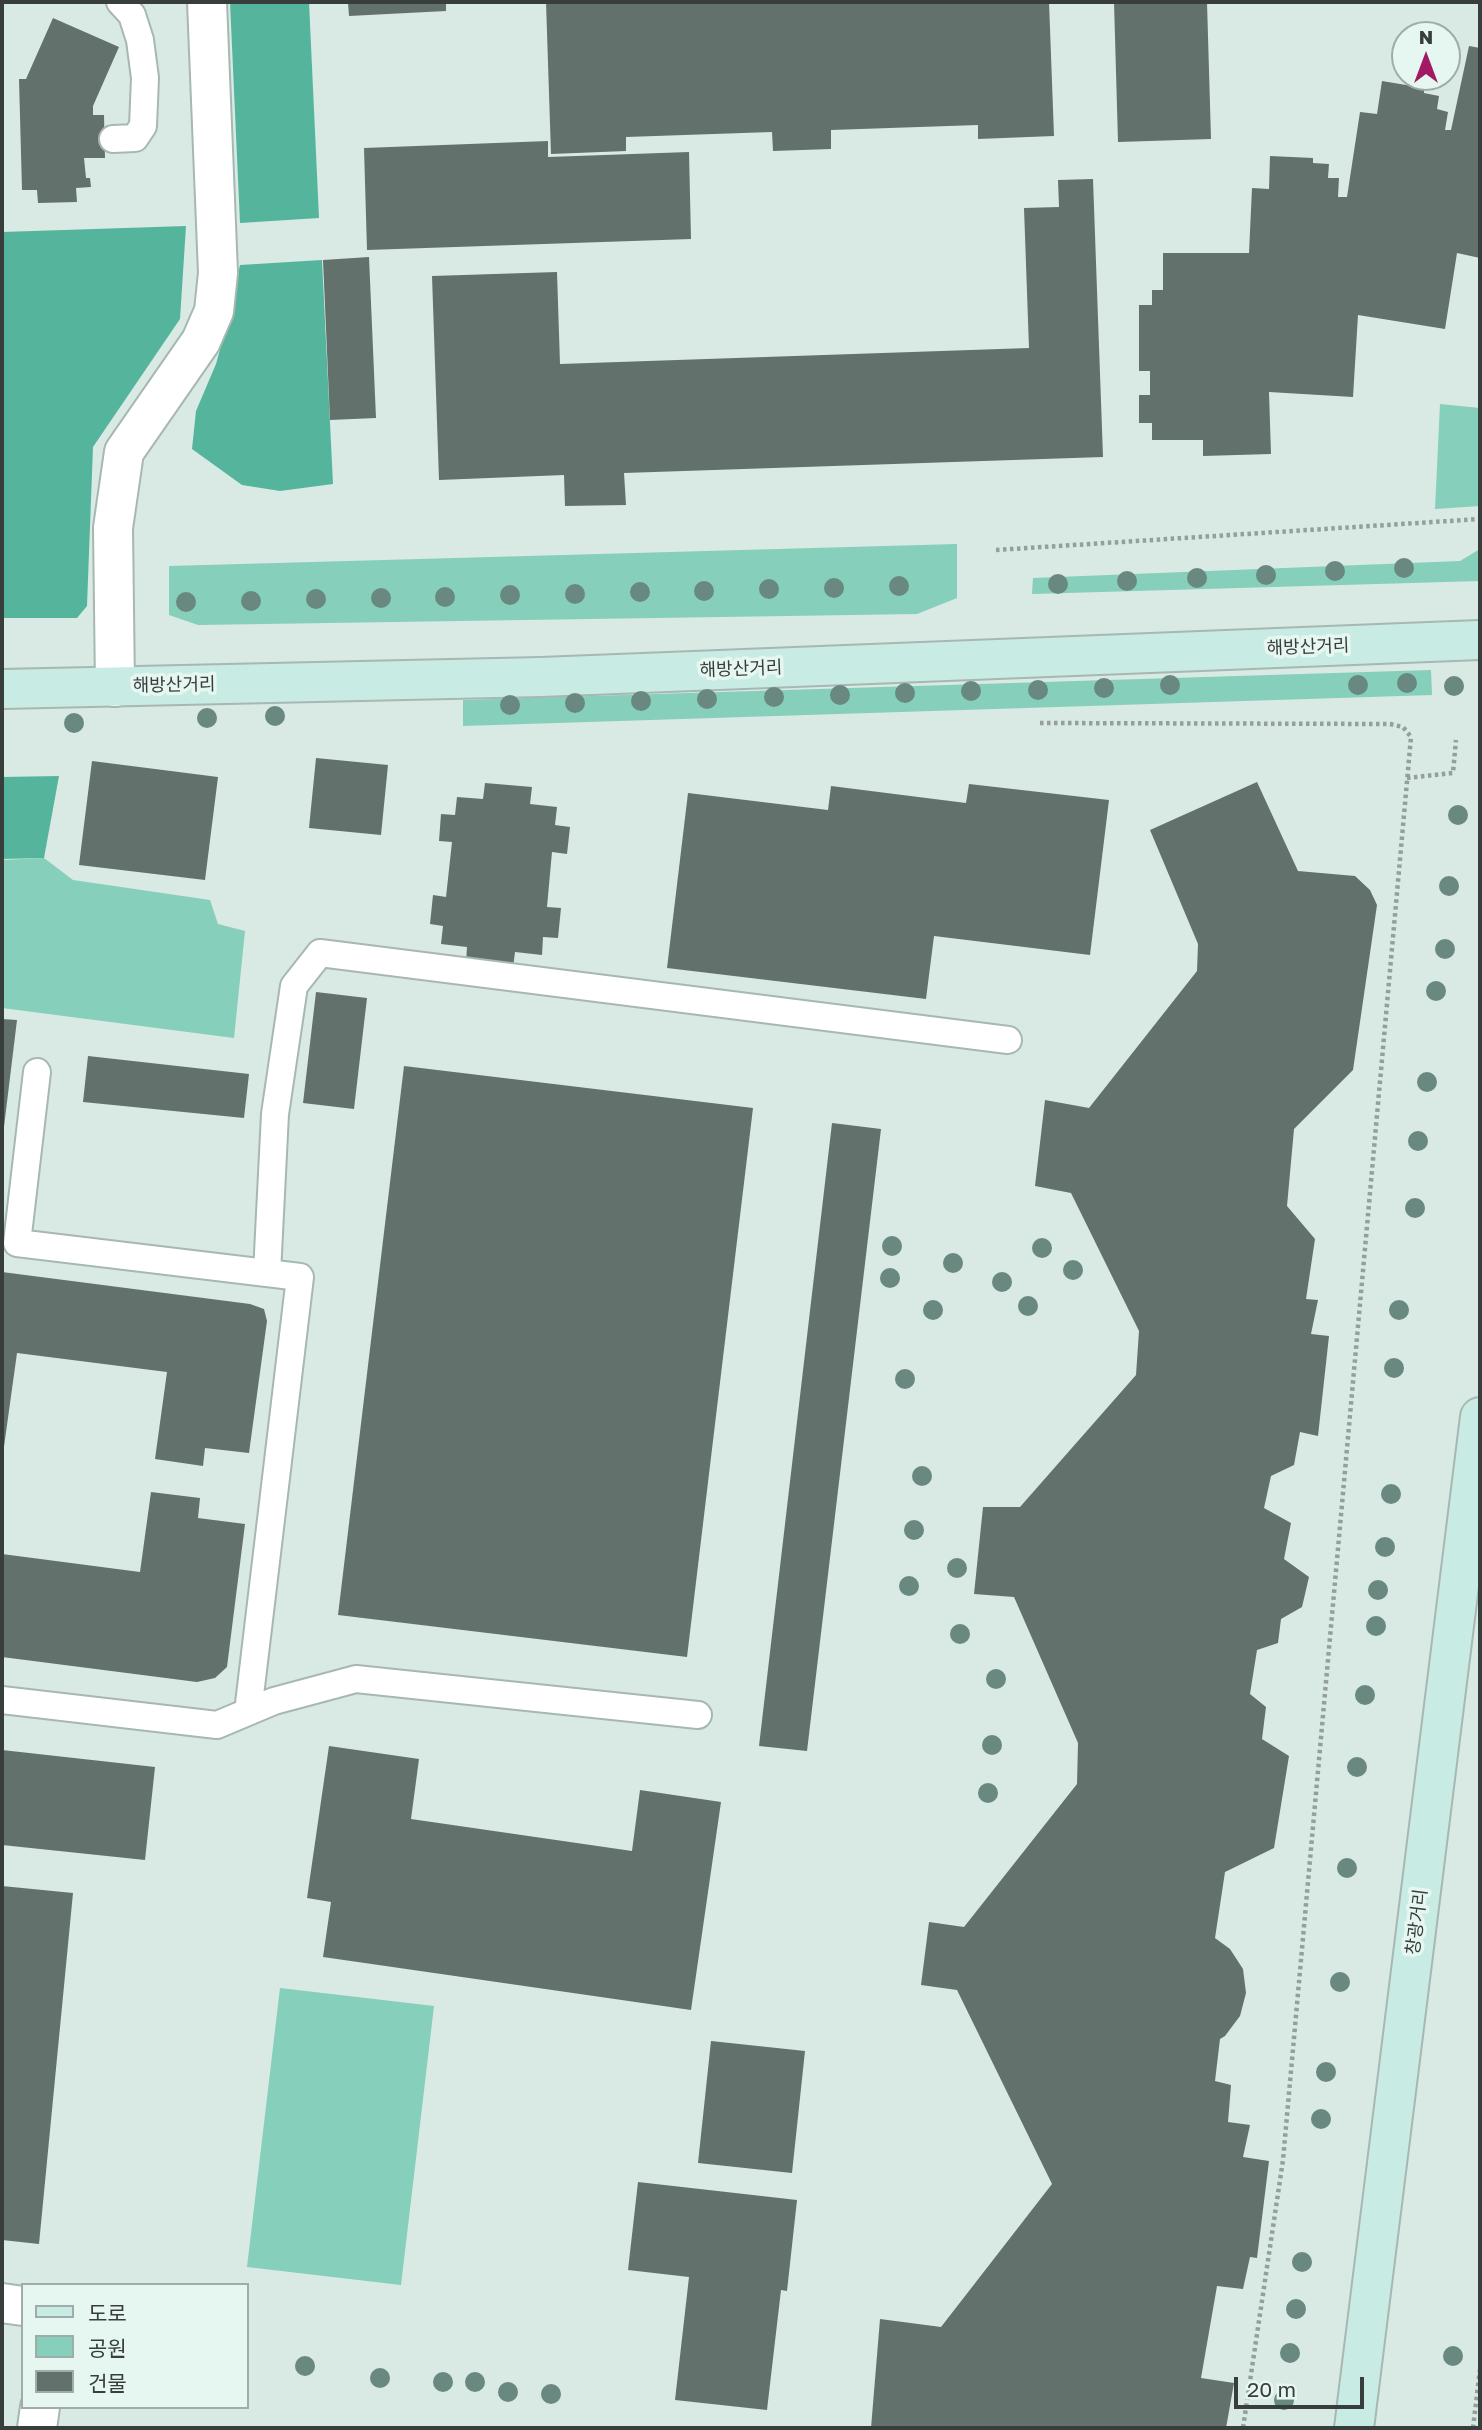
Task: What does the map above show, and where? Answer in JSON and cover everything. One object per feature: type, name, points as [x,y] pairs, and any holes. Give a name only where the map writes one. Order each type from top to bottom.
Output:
[{"type":"main road","name":"해방산거리","points":[[2,690],[541,677],[1480,640]]},
{"type":"main road","name":"창광거리","points":[[1354,2428],[1480,1417]]},
{"type":"street","points":[[115,687],[113,528],[124,452],[201,341],[215,311],[218,272],[207,2]]},
{"type":"street","points":[[2,2303],[21,2306]]},
{"type":"street","points":[[37,2428],[40,2409]]},
{"type":"lane","points":[[113,139],[135,138],[143,126],[145,78],[140,40],[132,15],[120,2]]},
{"type":"lane","points":[[267,1273],[275,1114],[294,986],[320,953],[1009,1041]]},
{"type":"lane","points":[[37,1072],[17,1242],[300,1276],[248,1712]]},
{"type":"lane","points":[[2,1700],[217,1726],[274,1701],[356,1679],[698,1715]]},
{"type":"path","points":[[996,550],[1480,519]]},
{"type":"path","points":[[1040,723],[1390,724],[1403,726],[1410,737],[1283,2160],[1243,2428]]},
{"type":"path","points":[[1407,778],[1453,773],[1456,740]]},
{"type":"path","points":[[1473,2428],[1480,2369]]},
{"type":"green space","points":[[230,2],[309,2],[319,218],[240,223]]},
{"type":"green space","points":[[186,226],[180,319],[93,447],[87,606],[77,618],[2,618],[2,232]]},
{"type":"green space","points":[[322,260],[333,484],[280,491],[242,485],[192,449],[196,411],[216,364],[240,265]]},
{"type":"green space","points":[[1440,404],[1480,408],[1480,506],[1435,509]]},
{"type":"green space","points":[[957,544],[957,598],[917,614],[198,625],[169,615],[169,566]]},
{"type":"green space","points":[[1480,549],[1480,581],[1032,594],[1033,578],[1460,561]]},
{"type":"green space","points":[[1431,670],[1432,695],[463,726],[463,700]]},
{"type":"green space","points":[[59,776],[44,858],[2,859],[2,777]]},
{"type":"green space","points":[[44,858],[73,880],[210,900],[218,924],[245,931],[234,1038],[2,1008],[2,860]]},
{"type":"green space","points":[[280,1988],[434,2006],[401,2285],[247,2267]]},
{"type":"building","points":[[348,2],[446,2],[446,11],[349,16]]},
{"type":"building","points":[[546,2],[1049,2],[1054,136],[978,139],[978,125],[831,130],[831,149],[773,151],[772,132],[626,137],[626,151],[551,154]]},
{"type":"building","points":[[1114,2],[1207,2],[1211,139],[1118,142]]},
{"type":"building","points":[[53,18],[119,47],[93,106],[93,115],[104,115],[105,158],[84,158],[86,178],[90,178],[91,187],[76,188],[77,202],[38,203],[37,190],[22,190],[19,79],[26,79]]},
{"type":"building","points":[[1469,46],[1480,48],[1480,258],[1457,253],[1445,329],[1358,315],[1353,397],[1269,392],[1271,454],[1203,456],[1203,440],[1152,440],[1152,423],[1139,423],[1139,395],[1150,395],[1150,371],[1139,371],[1139,305],[1152,305],[1152,290],[1163,290],[1163,253],[1249,253],[1252,188],[1269,189],[1270,156],[1313,158],[1313,163],[1329,164],[1328,178],[1339,178],[1338,197],[1347,197],[1360,112],[1377,114],[1382,81],[1391,82],[1391,91],[1424,91],[1439,96],[1437,109],[1448,112],[1445,130],[1451,130]]},
{"type":"building","points":[[548,141],[548,157],[689,152],[691,239],[367,250],[364,148]]},
{"type":"building","points":[[1093,179],[1103,457],[624,473],[626,505],[565,506],[564,475],[439,480],[432,276],[557,272],[560,364],[1029,348],[1024,208],[1059,207],[1058,180]]},
{"type":"building","points":[[369,257],[376,418],[330,420],[323,260]]},
{"type":"building","points":[[316,758],[388,765],[381,835],[309,828]]},
{"type":"building","points":[[92,761],[218,777],[205,880],[79,865]]},
{"type":"building","points":[[1257,782],[1298,871],[1355,876],[1370,890],[1377,905],[1353,1070],[1294,1129],[1287,1206],[1315,1239],[1306,1299],[1318,1300],[1311,1334],[1329,1336],[1318,1436],[1300,1432],[1294,1465],[1271,1476],[1264,1508],[1291,1523],[1284,1559],[1309,1577],[1302,1607],[1281,1619],[1278,1643],[1257,1650],[1250,1694],[1266,1707],[1262,1739],[1289,1756],[1274,1848],[1225,1872],[1215,1938],[1230,1949],[1243,1969],[1246,1993],[1240,2016],[1220,2039],[1215,2081],[1231,2085],[1228,2122],[1250,2125],[1243,2157],[1269,2161],[1257,2258],[1250,2257],[1243,2289],[1217,2286],[1201,2378],[1234,2383],[1226,2428],[871,2428],[880,2319],[941,2327],[1052,2184],[957,1990],[921,1985],[929,1922],[964,1927],[1077,1784],[1078,1743],[1014,1597],[974,1594],[983,1507],[1020,1507],[1136,1375],[1139,1331],[1071,1193],[1035,1186],[1045,1100],[1089,1108],[1197,971],[1198,944],[1150,830]]},
{"type":"building","points":[[485,783],[532,787],[530,804],[557,807],[555,825],[570,827],[567,854],[552,852],[547,907],[561,908],[558,938],[543,937],[542,955],[515,952],[513,968],[466,963],[467,947],[441,944],[443,926],[430,924],[433,895],[446,897],[452,842],[439,841],[441,814],[455,815],[457,797],[483,799]]},
{"type":"building","points":[[969,784],[1109,800],[1090,955],[934,936],[926,999],[667,968],[688,793],[828,810],[831,786],[966,803]]},
{"type":"building","points":[[316,992],[367,998],[354,1109],[303,1103]]},
{"type":"building","points":[[2,1019],[17,1020],[3,1135],[2,1135]]},
{"type":"building","points":[[88,1056],[249,1074],[244,1118],[83,1102]]},
{"type":"building","points":[[404,1066],[753,1108],[687,1657],[338,1615]]},
{"type":"building","points":[[832,1123],[881,1129],[807,1751],[759,1746]]},
{"type":"building","points":[[2,1272],[250,1304],[264,1309],[267,1321],[249,1453],[205,1448],[203,1466],[155,1459],[167,1372],[17,1353],[2,1461]]},
{"type":"building","points":[[151,1492],[200,1498],[198,1518],[245,1524],[227,1667],[215,1678],[197,1682],[2,1657],[2,1554],[140,1572]]},
{"type":"building","points":[[329,1746],[419,1759],[411,1819],[632,1851],[640,1790],[721,1802],[691,2010],[323,1957],[331,1902],[307,1898]]},
{"type":"building","points":[[2,1750],[155,1767],[145,1860],[2,1845]]},
{"type":"building","points":[[2,1886],[73,1893],[39,2244],[2,2240]]},
{"type":"building","points":[[711,2041],[805,2051],[792,2173],[698,2163]]},
{"type":"building","points":[[638,2182],[797,2200],[787,2291],[781,2290],[767,2410],[675,2400],[689,2277],[628,2270]]}]
